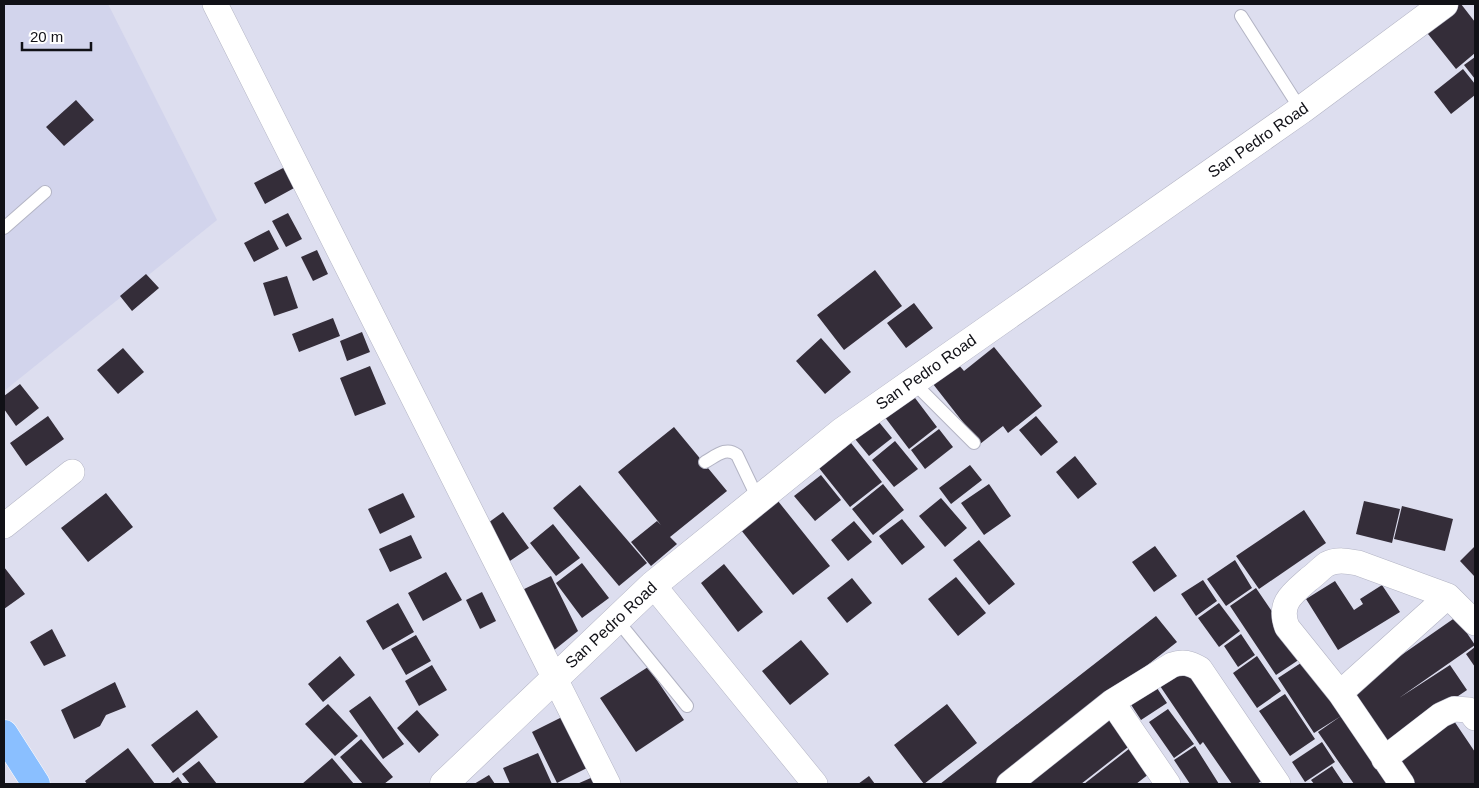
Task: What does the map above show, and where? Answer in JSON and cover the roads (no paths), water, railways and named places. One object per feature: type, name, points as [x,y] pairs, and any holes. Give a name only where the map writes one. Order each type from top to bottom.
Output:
[{"type":"highway","points":[[4,734],[36,784]]},
{"type":"street","points":[[215,4],[608,784]]},
{"type":"street","name":"San Pedro Road","points":[[444,784],[654,585],[758,498],[843,431],[1301,110],[1444,4]]},
{"type":"street","points":[[4,526],[72,472]]},
{"type":"street","points":[[1402,784],[1340,693],[1287,627],[1283,615],[1290,595],[1328,564],[1343,561],[1358,564],[1448,596],[1475,623]]},
{"type":"street","points":[[654,585],[814,784]]},
{"type":"street","points":[[1340,693],[1448,596]]},
{"type":"street","points":[[1009,784],[1112,702],[1172,665],[1181,662],[1191,664],[1200,669],[1278,784]]},
{"type":"street","points":[[1112,702],[1165,783]]},
{"type":"street","points":[[1384,758],[1441,716],[1454,709],[1469,710],[1475,718]]},
{"type":"lane","points":[[1241,16],[1301,110]]},
{"type":"lane","points":[[4,228],[45,192]]},
{"type":"lane","points":[[912,381],[974,443]]},
{"type":"lane","points":[[705,462],[724,452],[734,452],[738,456],[758,498]]},
{"type":"lane","points":[[617,620],[687,706]]}]
